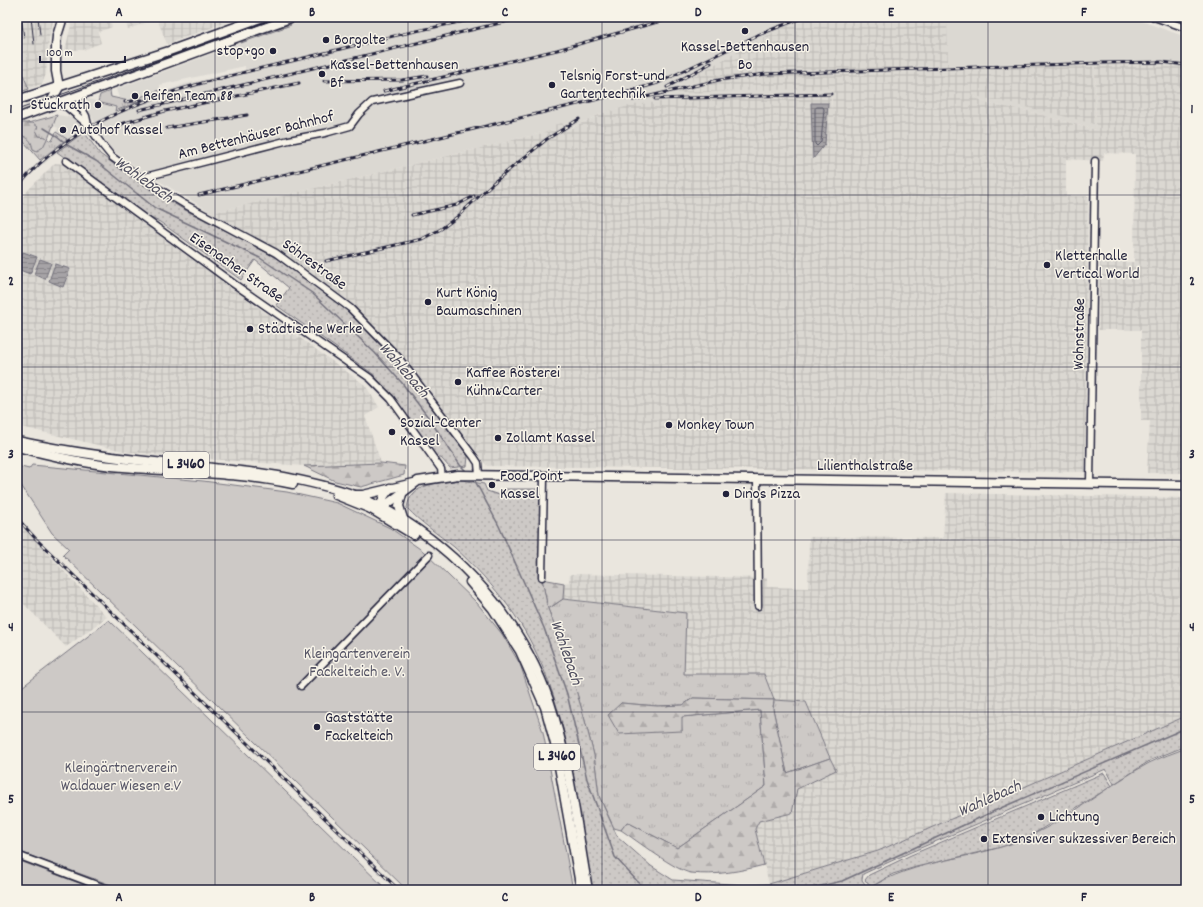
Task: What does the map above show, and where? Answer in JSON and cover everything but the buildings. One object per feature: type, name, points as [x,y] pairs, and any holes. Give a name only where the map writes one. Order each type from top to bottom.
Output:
[{"type":"main road","points":[[52,106],[57,91],[57,36],[63,17]]},
{"type":"main road","points":[[17,100],[57,91],[263,17]]},
{"type":"main road","points":[[17,118],[52,106],[84,92],[293,17]]},
{"type":"main road","points":[[57,91],[77,93],[84,92]]},
{"type":"main road","name":"L 3460","points":[[17,442],[83,454],[239,470],[284,477],[354,495],[404,522],[452,558],[484,590],[506,618],[530,658],[549,701],[567,767],[588,890]]},
{"type":"main road","name":"L 3460","points":[[17,448],[71,460],[112,466],[239,476],[287,483],[337,496],[370,509],[414,535],[438,553],[468,580],[493,609],[520,651],[545,707],[555,744],[581,890]]},
{"type":"main road","name":"Lilienthalstraße","points":[[380,508],[391,502],[418,482],[442,477],[474,475],[544,478],[757,479],[1186,485]]},
{"type":"main road","points":[[354,495],[363,495],[418,482]]},
{"type":"main road","points":[[380,508],[384,496],[390,488]]},
{"type":"main road","points":[[402,493],[399,506],[404,522]]},
{"type":"main road","points":[[370,509],[380,508],[414,535]]},
{"type":"street","points":[[1154,17],[1186,28]]},
{"type":"street","name":"Am Bettenhäuser Bahnhof","points":[[142,178],[289,140],[325,133],[350,126],[359,114],[372,102],[460,83]]},
{"type":"street","name":"Söhrestraße","points":[[84,92],[80,98],[80,104],[88,124]]},
{"type":"street","name":"Söhrestraße","points":[[52,106],[67,107],[88,124],[108,152],[142,178],[184,204],[276,253],[350,308],[398,357],[474,457],[478,463],[474,475]]},
{"type":"street","name":"Eisenacher Straße","points":[[66,161],[234,284],[370,378],[391,399],[441,469],[442,477]]},
{"type":"street","name":"Wohnstraße","points":[[1090,483],[1095,162]]},
{"type":"street","points":[[542,577],[544,478]]},
{"type":"street","points":[[757,479],[758,606]]},
{"type":"street","points":[[301,686],[429,555]]},
{"type":"street","points":[[17,855],[110,890]]},
{"type":"shaded area","points":[[17,17],[54,17],[49,39],[46,74],[42,84],[29,89],[17,60]]},
{"type":"shaded area","points":[[73,17],[121,17],[110,21],[112,27],[98,32],[101,43],[83,50],[65,50]]},
{"type":"shaded area","points":[[124,17],[241,17],[167,44],[157,19],[128,29]]},
{"type":"shaded area","points":[[312,17],[1130,17],[1186,37],[1186,63],[1095,65],[1096,130],[1024,110],[988,104],[953,88],[833,85],[831,103],[624,108],[603,113],[566,130],[555,130],[212,213],[136,167],[111,149],[97,126],[63,147],[44,164],[40,160],[67,139],[56,132],[58,128],[54,126],[57,115],[70,117],[78,121],[83,129],[95,122],[84,106],[85,100],[88,99],[116,107],[115,110],[185,84],[245,70],[245,66],[160,85],[160,90],[129,101],[119,98],[116,89]]},
{"type":"shaded area","points":[[813,17],[947,17],[948,66],[937,66],[937,70],[1093,66],[1094,124],[970,95],[988,104],[1024,110],[1096,130],[1095,65],[1186,63],[1186,473],[1147,473],[1150,421],[1141,421],[1141,330],[1098,330],[1100,262],[1134,262],[1135,154],[1104,153],[1103,161],[1066,159],[1066,196],[1088,196],[1085,472],[487,466],[405,359],[354,308],[278,250],[212,213],[555,130],[554,125],[562,123],[567,130],[603,113],[633,105],[685,99],[831,95],[831,110],[833,88],[678,93],[678,91],[694,88],[692,77],[779,29]]},
{"type":"shaded area","points":[[55,163],[65,164],[179,250],[365,385],[379,407],[365,416],[381,463],[304,466],[168,456],[123,451],[17,426],[17,204],[30,188]]},
{"type":"shaded area","points":[[946,493],[1186,498],[1186,716],[878,851],[769,884],[755,829],[759,820],[792,813],[796,789],[835,770],[806,702],[774,700],[764,674],[683,674],[685,613],[563,599],[564,583],[569,582],[570,574],[767,578],[767,587],[808,588],[809,537],[943,538]]},
{"type":"shaded area","points":[[17,521],[107,617],[66,647],[17,597]]},
{"type":"green space","points":[[290,24],[291,25],[241,43],[241,42]]},
{"type":"green space","points":[[17,60],[29,89],[17,93]]},
{"type":"green space","points":[[160,90],[162,93],[115,111],[116,107],[98,102],[100,95],[110,91],[111,97],[129,101]]},
{"type":"green space","points":[[57,115],[48,139],[52,141],[56,132],[67,139],[40,160],[17,134],[17,126]]},
{"type":"green space","points":[[23,123],[33,123],[38,127],[36,130],[39,136],[46,137],[47,139],[43,147],[37,151],[33,149],[29,140],[17,131],[17,125]]},
{"type":"green space","points":[[84,132],[100,154],[140,183],[183,209],[241,238],[281,261],[347,310],[395,358],[468,456],[467,466],[450,468],[441,458],[438,458],[373,374],[276,305],[289,288],[255,260],[241,280],[160,222],[148,217],[57,152]]},
{"type":"green space","points":[[381,463],[405,466],[404,475],[361,487],[335,481],[304,466]]},
{"type":"green space","name":"Kleingartenverein Fackelteich e. V.","points":[[32,465],[203,481],[287,492],[337,503],[390,528],[423,551],[477,603],[502,634],[520,664],[543,732],[573,890],[407,890],[63,555],[69,549],[52,533],[17,479],[17,466],[29,469]]},
{"type":"green space","points":[[462,480],[484,484],[487,491],[502,496],[505,489],[542,489],[542,579],[548,609],[562,643],[594,755],[599,796],[617,836],[651,866],[673,880],[744,885],[769,884],[878,851],[1186,716],[1186,746],[1151,760],[1114,784],[1106,769],[911,852],[863,874],[862,880],[868,888],[865,890],[591,890],[574,780],[557,707],[545,672],[529,639],[509,607],[496,591],[454,547],[424,524],[407,508],[409,499],[420,489],[436,483]]},
{"type":"green space","points":[[542,579],[564,583],[563,599],[548,609]]},
{"type":"green space","points":[[563,599],[686,613],[684,674],[764,674],[774,700],[693,698],[683,705],[657,706],[621,703],[682,731],[681,717],[760,710],[766,786],[677,848],[627,822],[621,830],[614,828],[599,796],[594,755],[584,717],[562,643],[548,609]]},
{"type":"green space","name":"Kleingärtnerverein Waldauer Wiesen e.V","points":[[109,620],[387,890],[125,890],[17,851],[17,681],[22,687]]},
{"type":"green space","points":[[693,698],[774,700],[773,709],[787,773],[830,758],[836,770],[797,789],[792,813],[759,821],[755,829],[764,865],[710,874],[691,873],[684,871],[666,861],[621,830],[627,822],[677,848],[766,786],[760,710],[682,717],[682,731],[619,734],[608,715],[621,703],[657,706],[683,705]]},
{"type":"green space","points":[[774,700],[806,702],[830,758],[787,773],[773,709]]},
{"type":"green space","points":[[1186,748],[1186,890],[867,890],[886,879],[905,871],[989,850],[1030,836],[1076,810],[1149,763]]},
{"type":"green space","points":[[1104,773],[1112,786],[1030,836],[1002,847],[916,867],[893,874],[871,887],[865,880],[869,875],[911,855]]},
{"type":"green space","points":[[17,860],[98,890],[17,890]]},
{"type":"water","points":[[811,103],[828,103],[825,144],[813,159]]},
{"type":"water","points":[[23,252],[37,257],[30,274],[17,269]]},
{"type":"water","points":[[40,259],[51,263],[45,279],[34,274]]},
{"type":"water","points":[[55,264],[70,269],[63,287],[49,281]]},
{"type":"waterway","name":"Wahlebach","points":[[17,74],[22,88]]},
{"type":"waterway","name":"Wahlebach","points":[[44,128],[69,146],[96,161],[155,208],[260,258],[312,293],[375,353],[402,383],[428,417],[460,465],[467,472]]},
{"type":"waterway","name":"Wahlebach","points":[[474,479],[499,526],[544,628],[567,694],[587,779],[615,857],[637,881],[648,890]]},
{"type":"waterway","name":"Wahlebach","points":[[804,890],[842,881],[1003,807],[1186,728]]},
{"type":"tram line","points":[[21,17],[24,38]]},
{"type":"tram line","points":[[31,17],[34,44]]},
{"type":"tram line","points":[[38,17],[40,35]]},
{"type":"tram line","points":[[17,110],[282,17]]},
{"type":"railway","points":[[17,188],[45,159],[76,135],[111,116],[148,100],[227,76],[398,35],[485,17]]},
{"type":"railway","points":[[139,110],[525,17]]},
{"type":"railway","points":[[384,91],[557,50],[661,21],[689,17]]},
{"type":"railway","points":[[199,195],[624,93],[658,83],[758,35],[804,17]]},
{"type":"railway","points":[[633,100],[719,80],[766,74],[1101,63],[1162,62],[1186,65]]},
{"type":"railway","points":[[667,87],[711,63]]},
{"type":"railway","points":[[324,81],[402,80],[427,76]]},
{"type":"railway","points":[[118,125],[165,111],[299,83]]},
{"type":"railway","points":[[655,99],[831,94]]},
{"type":"railway","points":[[125,102],[142,100]]},
{"type":"railway","points":[[167,128],[247,115]]},
{"type":"railway","points":[[326,261],[422,239],[441,229],[457,217],[493,183],[547,139],[579,119]]},
{"type":"railway","points":[[412,215],[457,205],[474,196]]},
{"type":"railway","points":[[17,518],[36,539],[399,890]]},
{"type":"place","name":"Kassel-Bettenhausen Bo","points":[[745,31]]},
{"type":"place","name":"Borgolte","points":[[326,40]]},
{"type":"place","name":"stop+go","points":[[273,51]]},
{"type":"place","name":"Kassel-Bettenhausen Bf","points":[[322,74]]},
{"type":"place","name":"Telsnig Forst-und Gartentechnik","points":[[552,85]]},
{"type":"place","name":"Reifen Team 88","points":[[135,96]]},
{"type":"place","name":"Stückrath","points":[[98,105]]},
{"type":"place","name":"Autohof Kassel","points":[[63,130]]},
{"type":"place","name":"Kletterhalle Vertical World","points":[[1047,265]]},
{"type":"place","name":"Kurt König Baumaschinen","points":[[428,302]]},
{"type":"place","name":"Städtische Werke","points":[[250,329]]},
{"type":"place","name":"Kaffee Rösterei Kühn&Carter","points":[[458,382]]},
{"type":"place","name":"Monkey Town","points":[[669,425]]},
{"type":"place","name":"Sozial-Center Kassel","points":[[392,432]]},
{"type":"place","name":"Zollamt Kassel","points":[[498,438]]},
{"type":"place","name":"Food Point Kassel","points":[[492,485]]},
{"type":"place","name":"Dinos Pizza","points":[[726,494]]},
{"type":"place","name":"Gaststätte Fackelteich","points":[[317,727]]},
{"type":"place","name":"Lichtung","points":[[1041,817]]},
{"type":"place","name":"Extensiver sukzessiver Bereich","points":[[984,839]]}]
